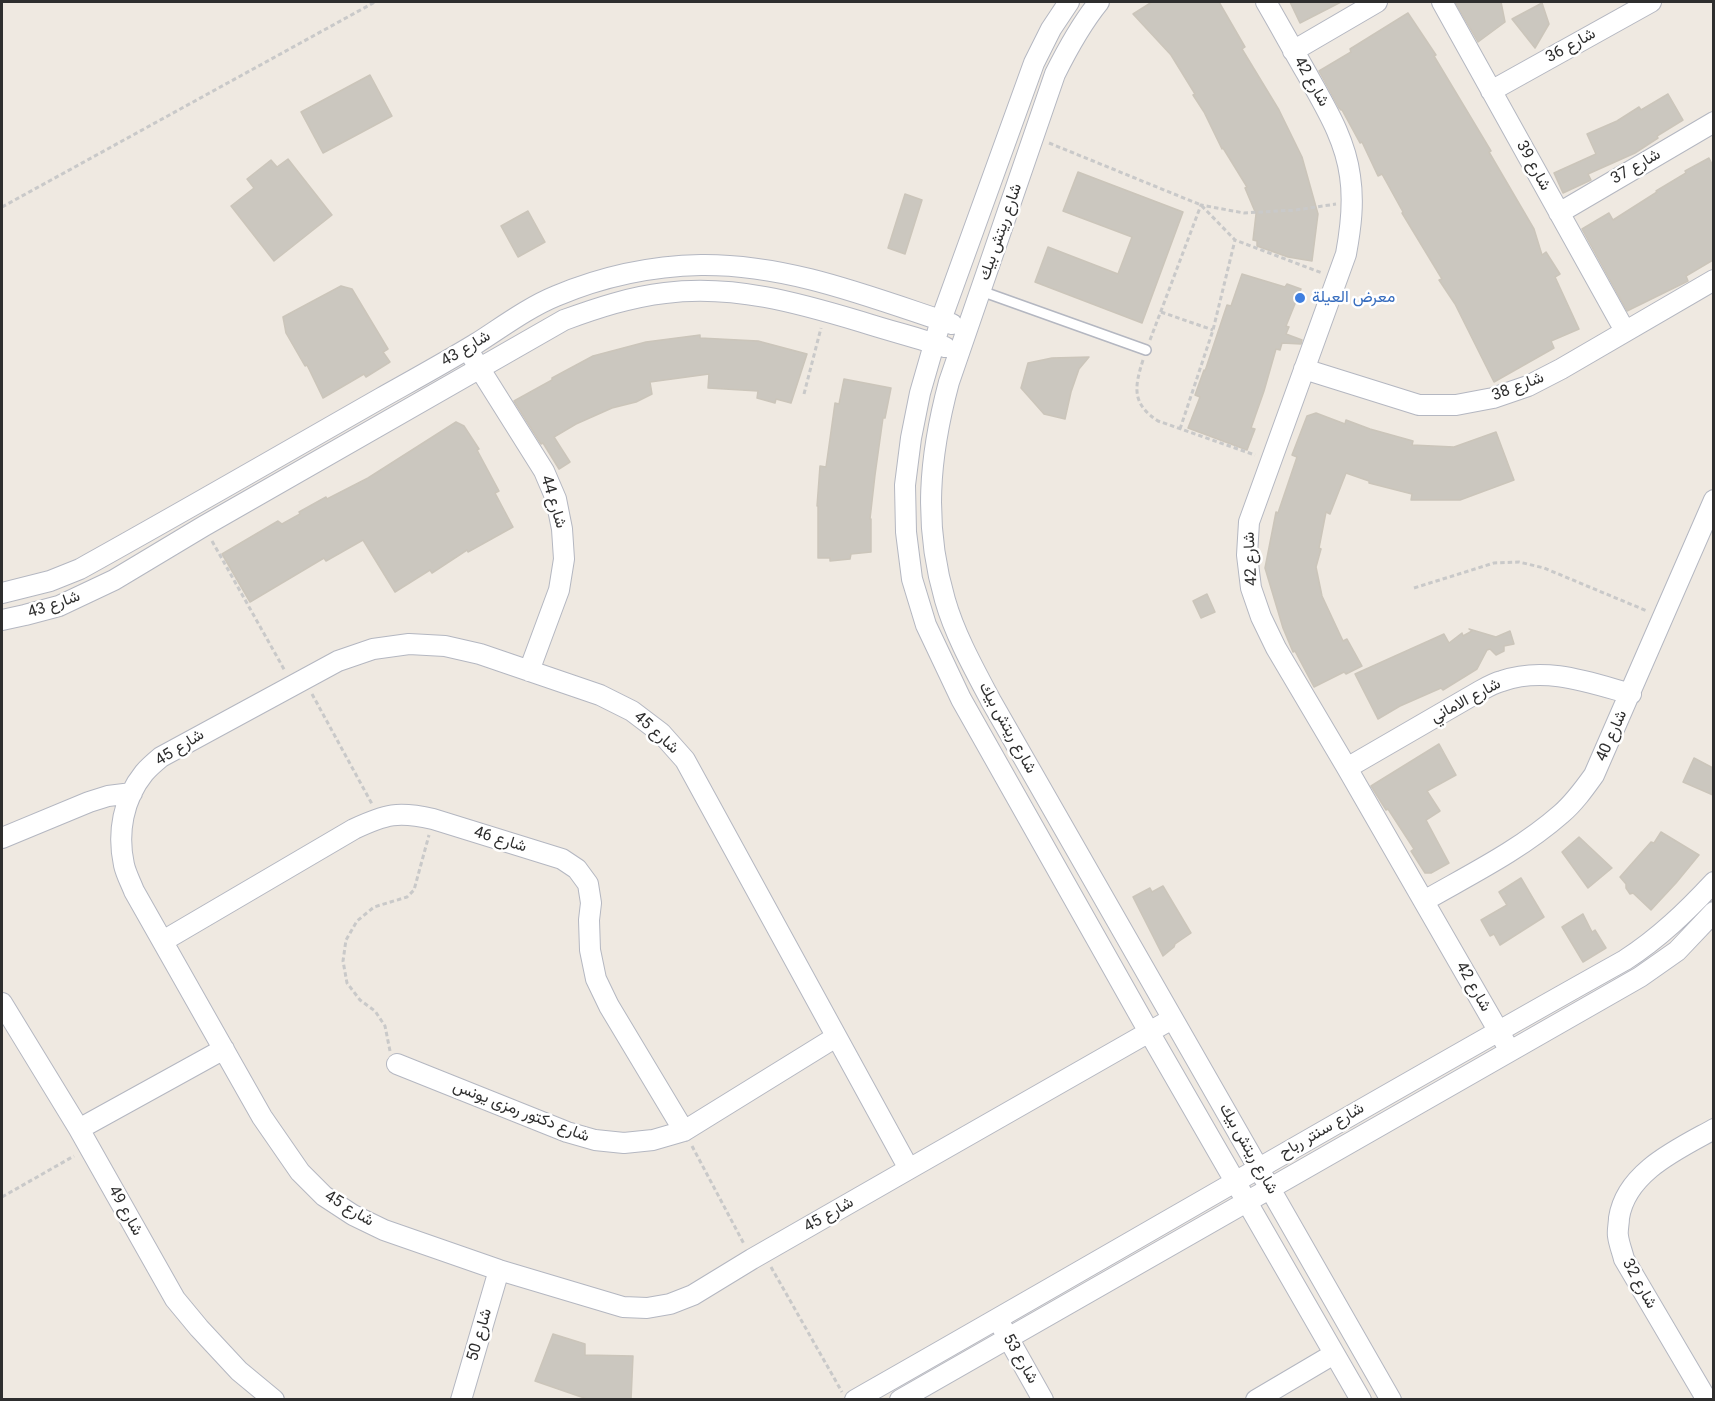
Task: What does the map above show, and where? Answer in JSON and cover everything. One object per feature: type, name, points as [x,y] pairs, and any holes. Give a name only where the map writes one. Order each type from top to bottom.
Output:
[{"type":"street","name":"شارع ريتش بيك","points":[[1069,2],[1051,29],[1034,63],[941,320],[920,393],[905,485],[906,532],[912,579],[926,625],[961,699],[1361,1400]]},
{"type":"street","name":"شارع ريتش بيك","points":[[1099,2],[1070,44],[1055,74],[981,291],[966,328],[939,417],[930,491],[937,565],[945,601],[959,636],[991,701],[1391,1400]]},
{"type":"street","name":"شارع 42","points":[[1266,2],[1334,122],[1344,148],[1353,201],[1346,254],[1249,522],[1247,555],[1251,588],[1261,617],[1276,648],[1510,1051]]},
{"type":"street","points":[[1293,51],[1377,2]]},
{"type":"street","name":"شارع 39","points":[[1442,2],[1625,332]]},
{"type":"street","name":"شارع 36","points":[[1491,91],[1652,2]]},
{"type":"street","name":"شارع 37","points":[[1559,213],[1713,122]]},
{"type":"street","name":"شارع 43","points":[[2,593],[50,581],[80,569],[467,349],[554,297],[625,274],[662,268],[700,266],[756,268],[811,279],[966,328]]},
{"type":"street","name":"شارع 38","points":[[1304,369],[1419,405],[1456,405],[1492,398],[1528,386],[1713,280]]},
{"type":"street","name":"شارع 43","points":[[2,620],[59,606],[123,575],[204,526],[564,320],[632,298],[703,291],[738,293],[825,311],[958,352]]},
{"type":"street","name":"شارع 44","points":[[467,349],[544,471],[556,499],[562,529],[564,559],[559,590],[529,671]]},
{"type":"street","name":"شارع 40","points":[[1424,902],[1521,845],[1562,814],[1594,775],[1713,500]]},
{"type":"street","name":"شارع 45","points":[[909,1169],[685,760],[661,733],[632,711],[600,695],[480,654],[445,646],[409,644],[373,649],[338,661],[161,757],[144,773],[132,793],[123,816],[120,842],[124,867],[135,891],[262,1117],[300,1172],[324,1196],[353,1215],[384,1230],[499,1270],[623,1307],[647,1308],[670,1304],[693,1295],[757,1256],[1172,1019]]},
{"type":"street","name":"شارع الاماني","points":[[1347,768],[1470,696],[1501,681],[1524,675],[1547,674],[1570,677],[1631,694]]},
{"type":"street","points":[[2,838],[108,795],[132,793]]},
{"type":"street","name":"شارع 46","points":[[163,940],[354,829],[379,817],[397,814],[433,819],[562,859],[577,869],[588,884],[591,903],[590,950],[596,979],[609,1006],[684,1131]]},
{"type":"street","name":"شارع سنتر رباح","points":[[855,1400],[1259,1167],[1625,960],[1650,944],[1674,923],[1713,882]]},
{"type":"street","name":"شارع سنتر رباح","points":[[900,1400],[1640,977],[1677,951],[1713,912]]},
{"type":"street","name":"شارع 49","points":[[2,1003],[89,1147],[175,1299],[239,1371],[274,1400]]},
{"type":"street","name":"شارع دكتور رمزى يونس","points":[[397,1064],[567,1132],[595,1140],[624,1143],[653,1140],[684,1131],[836,1037]]},
{"type":"street","points":[[78,1129],[224,1049]]},
{"type":"street","name":"شارع 32","points":[[1706,1387],[1624,1259],[1617,1234],[1620,1212],[1629,1190],[1644,1173],[1667,1155],[1713,1129]]},
{"type":"street","name":"شارع 50","points":[[461,1400],[499,1270]]},
{"type":"street","name":"شارع 53","points":[[997,1319],[1043,1400]]},
{"type":"street","points":[[1256,1400],[1334,1354]]},
{"type":"lane","points":[[981,291],[1146,350]]},
{"type":"path","points":[[2,207],[375,2]]},
{"type":"path","points":[[1034,136],[1201,205],[1244,213],[1296,210],[1353,201]]},
{"type":"path","points":[[1201,205],[1235,240],[1336,279]]},
{"type":"path","points":[[1201,205],[1146,350],[1136,388],[1138,402],[1146,414],[1158,422],[1271,460]]},
{"type":"path","points":[[1180,429],[1213,330],[1235,240]]},
{"type":"path","points":[[804,394],[825,311]]},
{"type":"path","points":[[1161,312],[1213,330]]},
{"type":"path","points":[[204,526],[379,817]]},
{"type":"path","points":[[1414,588],[1494,563],[1519,562],[1544,568],[1663,618]]},
{"type":"path","points":[[397,1064],[392,1057],[385,1026],[375,1011],[360,1000],[347,982],[343,961],[344,951],[346,940],[357,921],[374,907],[407,897],[414,890],[433,819]]},
{"type":"path","points":[[684,1131],[757,1256],[847,1400]]},
{"type":"path","points":[[2,1197],[89,1147]]},
{"type":"building","points":[[1152,2],[1219,2],[1245,47],[1242,49],[1279,110],[1302,157],[1318,214],[1312,261],[1288,257],[1257,246],[1257,241],[1253,240],[1256,214],[1245,188],[1247,187],[1222,149],[1193,95],[1195,94],[1171,55],[1133,14]]},
{"type":"building","points":[[1290,2],[1341,2],[1300,23]]},
{"type":"building","points":[[1455,2],[1501,2],[1505,22],[1478,42]]},
{"type":"building","points":[[1542,3],[1549,24],[1535,48],[1512,19]]},
{"type":"building","points":[[1408,13],[1436,55],[1434,56],[1491,151],[1489,152],[1534,229],[1542,255],[1546,252],[1560,274],[1555,277],[1579,329],[1551,341],[1554,348],[1494,382],[1455,304],[1439,280],[1442,279],[1402,213],[1382,174],[1378,176],[1362,142],[1360,143],[1319,71]]},
{"type":"building","points":[[370,75],[392,116],[323,153],[301,112]]},
{"type":"building","points":[[1668,94],[1683,120],[1635,153],[1588,174],[1591,180],[1563,193],[1554,173],[1596,154],[1587,134],[1617,121],[1639,107],[1641,110]]},
{"type":"building","points":[[1709,158],[1713,166],[1713,260],[1686,276],[1688,281],[1627,311],[1582,229],[1609,213],[1613,220],[1686,173],[1685,171]]},
{"type":"building","points":[[288,159],[332,215],[274,261],[231,206],[254,188],[247,179],[271,160],[277,167]]},
{"type":"building","points":[[1078,172],[1183,212],[1142,323],[1035,282],[1048,247],[1118,274],[1132,237],[1063,211]]},
{"type":"building","points":[[905,194],[922,200],[905,254],[888,248]]},
{"type":"building","points":[[528,211],[545,242],[518,257],[501,226]]},
{"type":"building","points":[[1242,274],[1285,287],[1287,284],[1301,289],[1286,326],[1289,327],[1286,334],[1302,340],[1301,344],[1282,343],[1280,350],[1276,349],[1251,428],[1255,429],[1247,450],[1188,428],[1200,397],[1195,395],[1227,305],[1231,306]]},
{"type":"building","points":[[341,286],[352,289],[388,349],[383,352],[390,362],[366,377],[364,374],[323,398],[307,365],[305,366],[286,333],[283,317]]},
{"type":"building","points":[[700,335],[700,338],[758,341],[807,354],[791,403],[776,399],[775,403],[757,398],[758,391],[708,388],[709,374],[650,382],[652,394],[636,402],[612,408],[554,437],[570,462],[559,469],[514,401],[593,356],[646,342]]},
{"type":"building","points":[[1089,357],[1079,369],[1065,419],[1044,414],[1021,388],[1028,363],[1052,358]]},
{"type":"building","points":[[844,379],[891,388],[885,418],[883,418],[875,475],[870,519],[871,552],[851,554],[850,559],[830,561],[830,558],[818,558],[817,506],[820,466],[826,467],[835,403],[839,404]]},
{"type":"building","points":[[1316,413],[1345,424],[1346,420],[1413,441],[1412,445],[1454,447],[1496,432],[1514,480],[1460,500],[1411,500],[1412,494],[1369,483],[1369,481],[1346,473],[1330,514],[1326,512],[1316,567],[1322,596],[1343,641],[1347,639],[1362,666],[1314,687],[1295,651],[1293,652],[1283,628],[1265,568],[1276,512],[1278,513],[1297,457],[1292,455],[1307,416]]},
{"type":"building","points":[[456,422],[464,426],[479,449],[477,450],[499,491],[495,493],[513,527],[468,552],[467,550],[432,573],[430,570],[395,592],[363,540],[326,561],[324,558],[250,602],[222,554],[278,521],[282,524],[326,497],[327,499],[368,478]]},
{"type":"building","points":[[1207,594],[1215,612],[1201,618],[1193,601]]},
{"type":"building","points":[[1469,629],[1496,637],[1510,631],[1514,644],[1504,646],[1504,651],[1496,655],[1490,649],[1487,650],[1477,669],[1443,690],[1441,688],[1400,706],[1378,719],[1355,674],[1444,634],[1449,643],[1462,633],[1463,636],[1472,631]]},
{"type":"building","points":[[1439,744],[1456,775],[1427,791],[1440,811],[1426,820],[1449,863],[1431,873],[1425,873],[1411,851],[1414,849],[1371,786]]},
{"type":"building","points":[[1694,758],[1713,768],[1713,795],[1683,782]]},
{"type":"building","points":[[1661,832],[1699,855],[1651,910],[1633,893],[1630,894],[1620,877],[1651,842],[1654,843]]},
{"type":"building","points":[[1579,837],[1612,868],[1588,888],[1562,852]]},
{"type":"building","points":[[1521,878],[1544,917],[1500,945],[1494,934],[1490,936],[1481,920],[1507,905],[1499,892]]},
{"type":"building","points":[[1163,886],[1191,933],[1163,956],[1133,897],[1150,888],[1152,892]]},
{"type":"building","points":[[1583,914],[1592,932],[1595,930],[1606,948],[1583,962],[1562,927]]},
{"type":"building","points":[[553,1334],[585,1344],[585,1355],[633,1356],[631,1400],[590,1400],[535,1381]]},
{"type":"place","name":"معرض العيلة","points":[[1300,298]]}]
